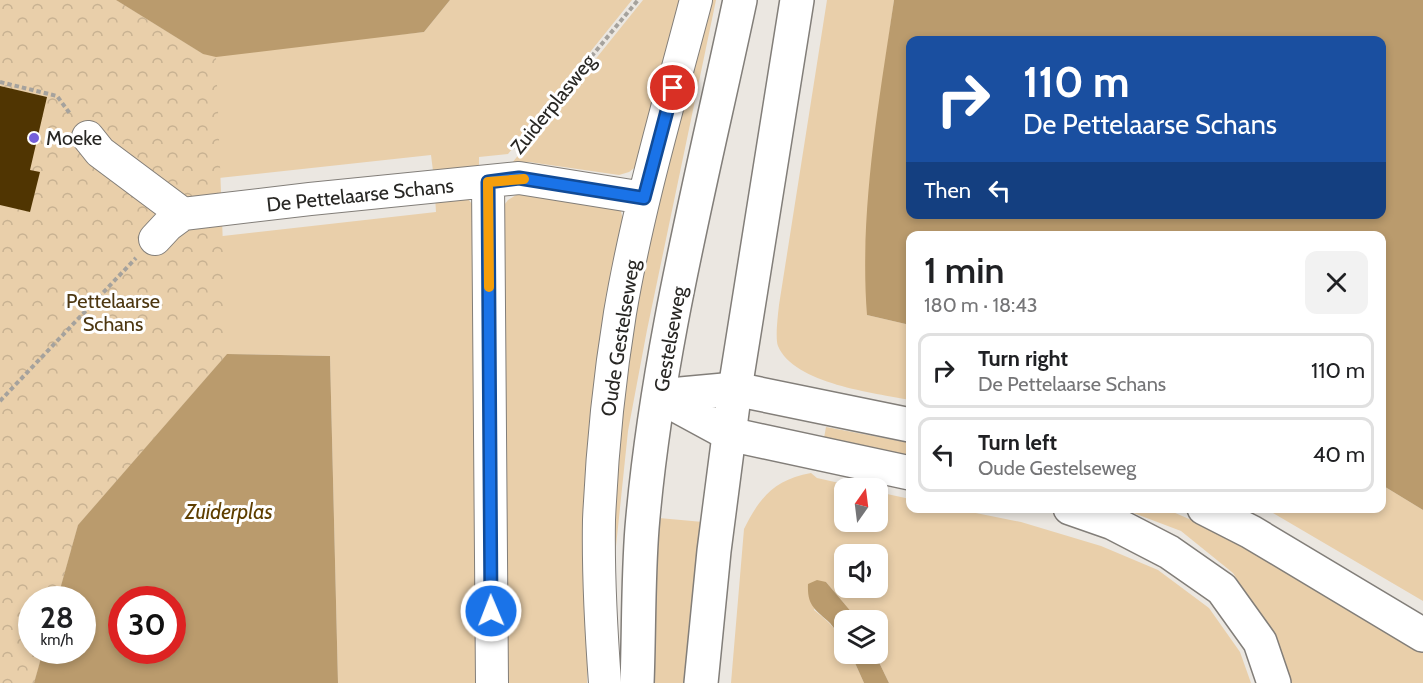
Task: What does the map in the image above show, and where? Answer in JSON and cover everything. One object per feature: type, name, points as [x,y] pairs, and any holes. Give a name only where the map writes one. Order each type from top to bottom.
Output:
[{"type":"main road","name":"Gestelseweg","points":[[637,683],[642,528],[659,396],[678,290],[741,0]]},
{"type":"main road","points":[[701,683],[714,550],[735,389],[797,0]]},
{"type":"main road","points":[[659,396],[735,389],[906,424]]},
{"type":"main road","points":[[659,396],[729,434],[906,472]]},
{"type":"main road","points":[[1084,513],[1113,523],[1169,552],[1222,589],[1260,642],[1274,683]]},
{"type":"main road","points":[[1214,513],[1251,532],[1423,635]]},
{"type":"street","name":"Oude Gestelseweg","points":[[604,683],[600,520],[608,403],[620,312],[644,198],[696,0]]},
{"type":"street","points":[[88,137],[100,152],[183,214],[155,239]]},
{"type":"street","name":"De Pettelaarse Schans","points":[[183,214],[519,178],[644,198]]},
{"type":"street","points":[[488,182],[492,683]]},
{"type":"path","name":"Zuiderplasweg","points":[[488,182],[638,0]]},
{"type":"path","points":[[0,82],[57,96],[88,137]]},
{"type":"path","points":[[0,401],[155,239]]},
{"type":"green space","points":[[0,0],[116,0],[203,54],[424,32],[450,0],[632,0],[508,154],[479,157],[479,167],[433,171],[431,155],[191,181]]},
{"type":"green space","name":"Pettelaarse Schans","points":[[0,0],[116,0],[203,54],[216,57],[227,354],[78,525],[61,586],[18,586],[18,664],[39,664],[34,683],[0,683]]},
{"type":"green space","points":[[643,0],[684,0],[638,165],[629,172],[619,175],[529,162],[512,163]]},
{"type":"green space","points":[[700,0],[716,0],[628,431],[610,604],[623,347]]},
{"type":"green space","points":[[827,0],[894,0],[873,151],[867,315],[906,324],[906,399],[837,385],[800,369],[787,359],[777,343],[779,305]]},
{"type":"green space","points":[[521,192],[620,206],[624,226],[588,619],[587,683],[500,683],[501,209],[508,200]]},
{"type":"green space","points":[[435,196],[468,199],[476,209],[482,683],[338,683],[330,356],[227,354],[78,525],[61,586],[18,586],[18,664],[39,664],[34,683],[0,683],[0,414],[205,238],[436,212]]},
{"type":"green space","points":[[826,427],[906,442],[906,456],[824,438]]},
{"type":"green space","points":[[811,473],[817,478],[834,482],[834,532],[888,532],[888,494],[906,498],[906,513],[976,513],[1021,522],[1101,546],[1158,570],[1209,608],[1240,652],[1251,683],[889,683],[880,664],[888,664],[888,610],[850,610],[840,598],[888,598],[888,544],[834,544],[834,591],[826,582],[814,610],[834,629],[834,664],[855,664],[864,683],[731,683],[744,529],[762,499],[778,485]]},
{"type":"green space","points":[[1386,487],[1423,510],[1423,601],[1273,513],[1386,513]]},
{"type":"green space","points":[[1134,513],[1175,513],[1247,544],[1423,650],[1423,683],[1285,683],[1272,635],[1233,573],[1181,531]]},
{"type":"green space","points":[[659,518],[703,522],[686,683],[654,683]]},
{"type":"water","points":[[116,0],[450,0],[424,32],[216,57],[203,54]]},
{"type":"water","points":[[894,0],[1423,0],[1423,510],[1386,487],[1386,231],[906,231],[906,324],[867,315],[865,276],[868,197]]},
{"type":"water","name":"Zuiderplas","points":[[227,354],[330,356],[338,683],[34,683],[39,664],[96,664],[96,586],[61,586],[78,525]]},
{"type":"water","points":[[817,580],[826,582],[834,591],[834,598],[840,598],[850,610],[834,610],[834,628],[811,602],[808,584]]},
{"type":"water","points":[[855,664],[880,664],[889,683],[864,683]]},
{"type":"building","points":[[0,86],[47,97],[30,170],[40,172],[30,212],[0,205]]},
{"type":"slow traffic","points":[[489,287],[488,182],[524,179]]},
{"type":"place","name":"Moeke","points":[[34,138]]},
{"type":"route","points":[[491,611],[488,182],[519,178],[644,198],[673,88]]}]
